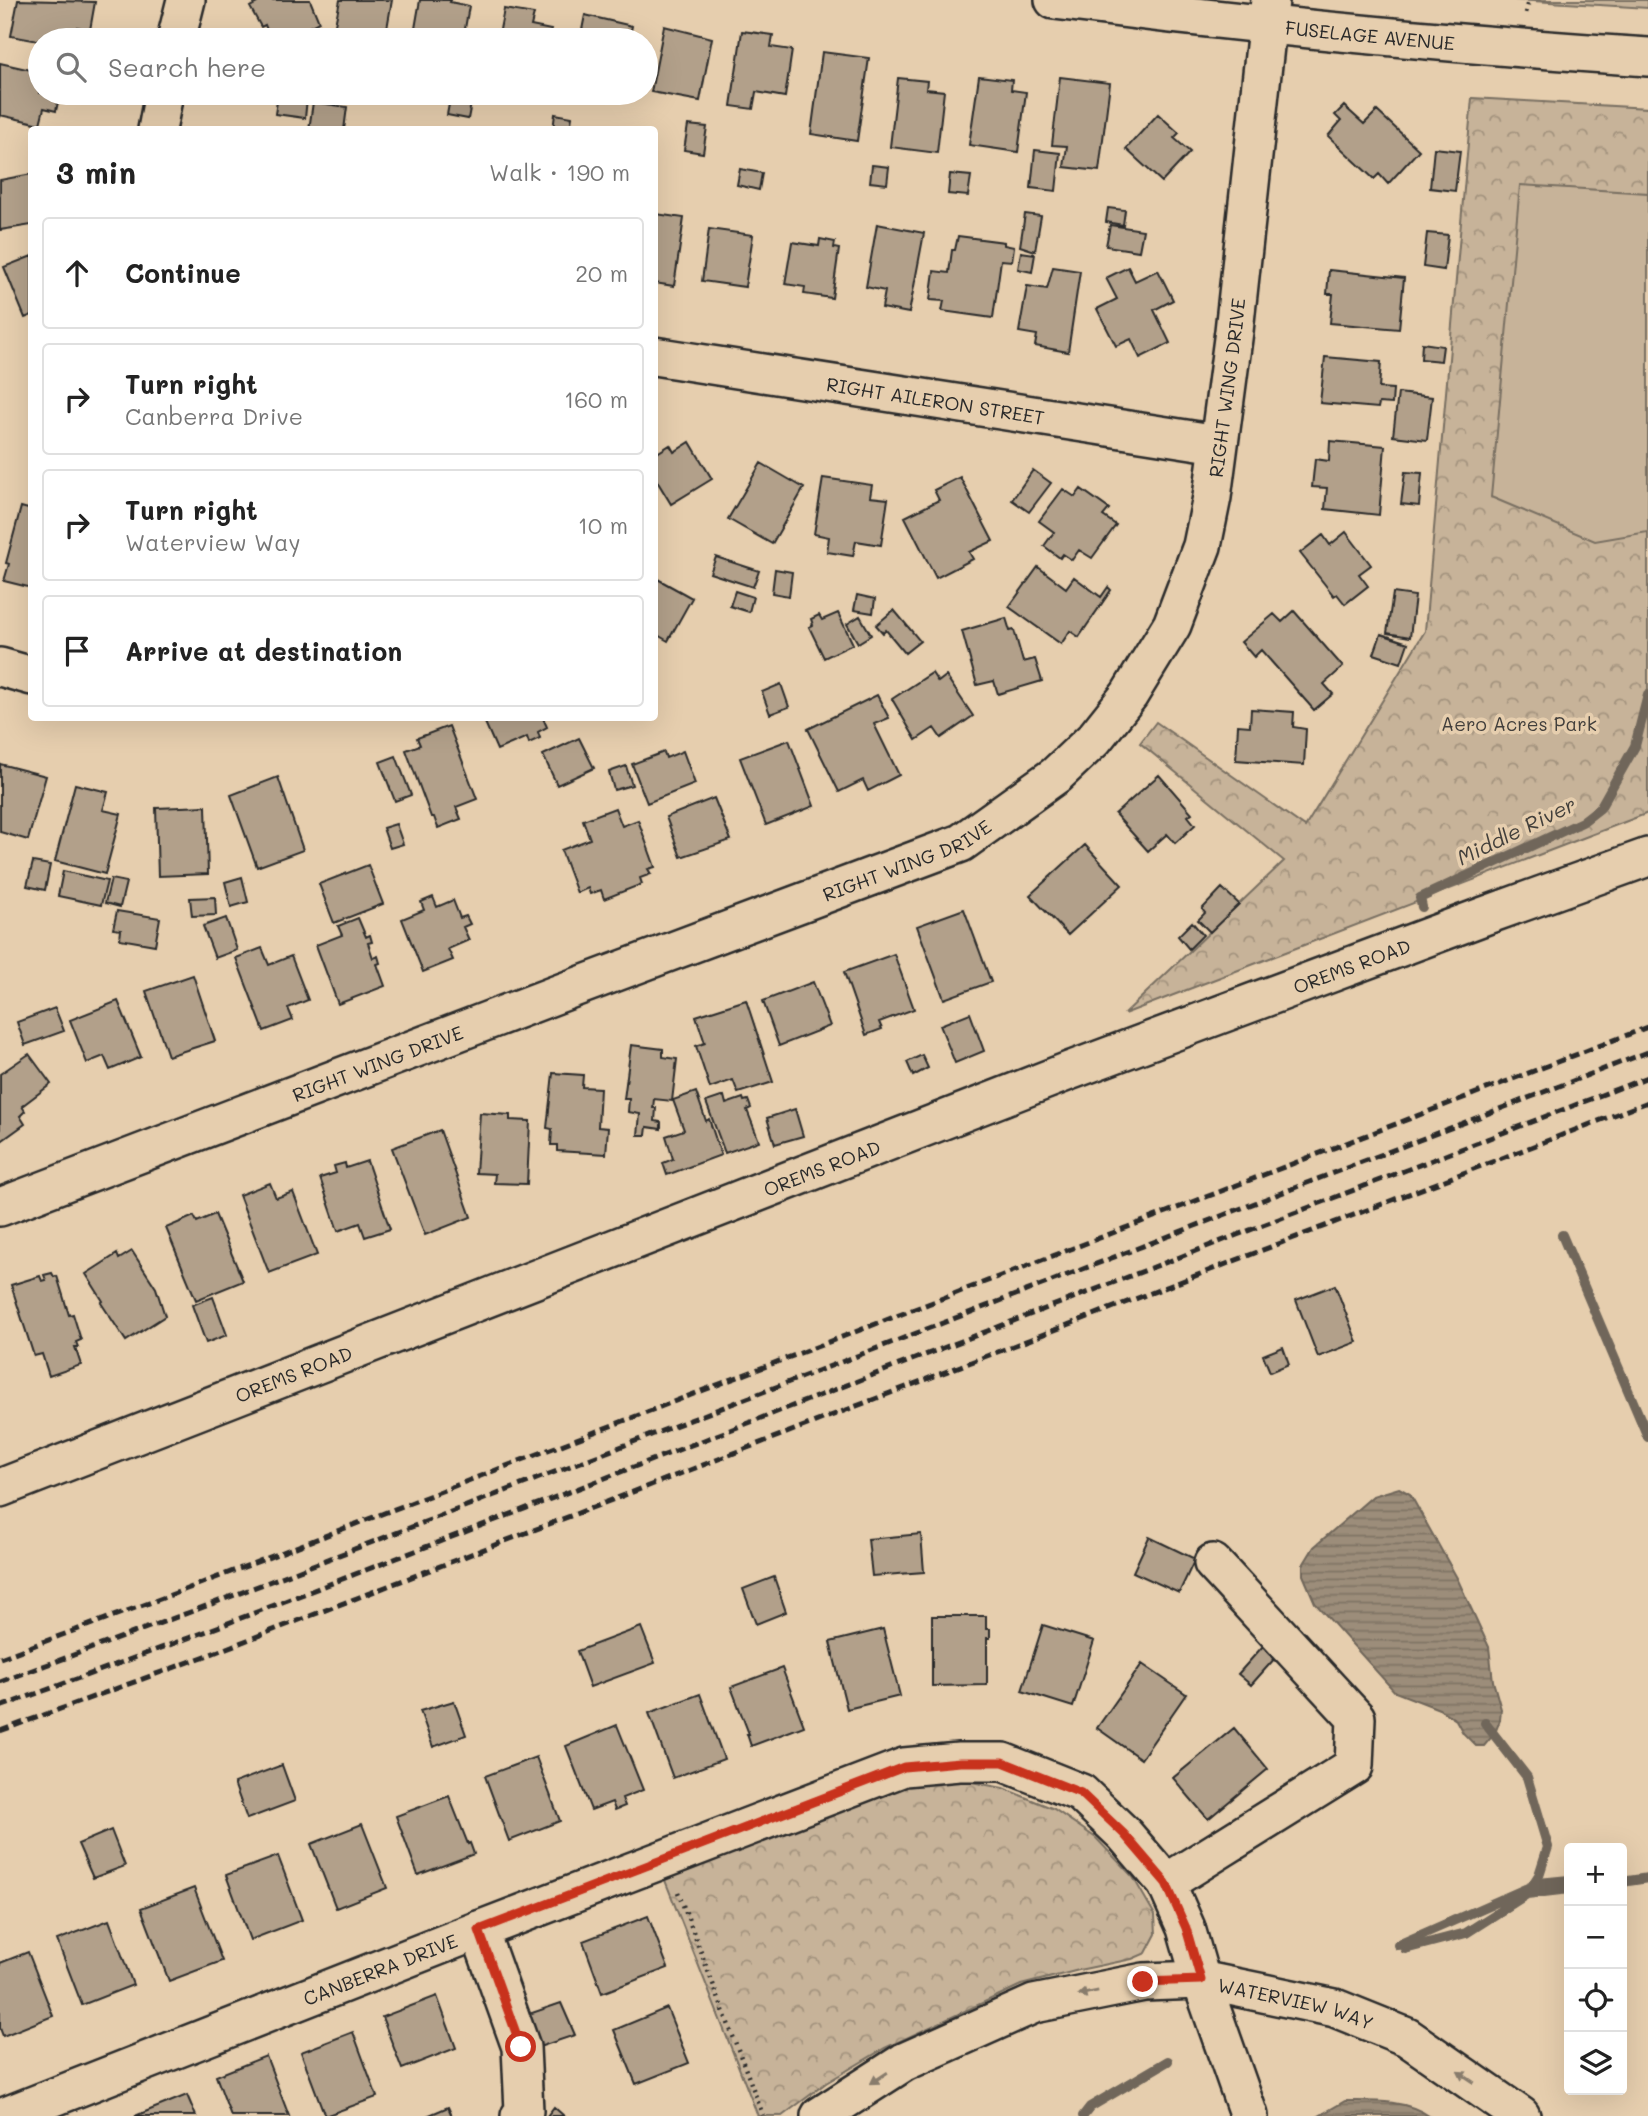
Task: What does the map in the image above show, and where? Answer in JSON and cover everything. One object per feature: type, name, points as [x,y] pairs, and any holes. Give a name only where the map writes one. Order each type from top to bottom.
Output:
[{"type":"street","points":[[179,28],[186,0]]},
{"type":"street","name":"FUSELAGE AVENUE","points":[[1054,0],[1268,13],[1519,49],[1648,57]]},
{"type":"street","name":"RIGHT WING DRIVE","points":[[0,1207],[961,843],[1056,775],[1094,739],[1129,695],[1172,625],[1202,546],[1212,496],[1234,331],[1268,13]]},
{"type":"street","points":[[158,126],[162,105]]},
{"type":"street","name":"RIGHT AILERON STREET","points":[[658,357],[1218,444]]},
{"type":"street","points":[[0,667],[28,675]]},
{"type":"street","name":"OREMS ROAD","points":[[0,1488],[1069,1071],[1648,857]]},
{"type":"street","points":[[1166,1883],[1354,1766],[1356,1718],[1213,1563]]},
{"type":"street","name":"CANBERRA DRIVE","points":[[6,2116],[904,1767],[960,1762],[1003,1762],[1081,1793],[1124,1834],[1166,1883],[1186,1928],[1201,1980],[1249,2116]]},
{"type":"street","points":[[479,1930],[521,2047],[524,2111],[520,2116]]},
{"type":"street","name":"WATERVIEW WAY","points":[[820,2116],[904,2062],[1034,2004],[1143,1982],[1201,1980],[1335,2008],[1407,2037],[1521,2116]]},
{"type":"path","points":[[673,1881],[763,2115]]},
{"type":"green space","points":[[1514,0],[1648,0],[1648,8]]},
{"type":"green space","name":"Aero Acres Park","points":[[1472,98],[1648,108],[1648,813],[1124,1014],[1284,861],[1140,743],[1156,722],[1305,827],[1425,631]]},
{"type":"green space","points":[[1520,185],[1648,193],[1648,532],[1595,541],[1491,497]]},
{"type":"green space","points":[[919,1781],[966,1781],[1003,1788],[1054,1809],[1096,1838],[1133,1877],[1155,1915],[1156,1934],[1146,1953],[1132,1959],[1021,1985],[885,2048],[826,2083],[782,2116],[758,2116],[661,1870]]},
{"type":"shaded area","points":[[1399,1488],[1410,1494],[1457,1578],[1489,1647],[1493,1681],[1501,1709],[1495,1733],[1484,1746],[1476,1746],[1463,1733],[1456,1720],[1439,1709],[1395,1692],[1315,1603],[1303,1575],[1303,1565],[1314,1547],[1373,1496]]},
{"type":"shaded area","points":[[1345,2101],[1399,2104],[1420,2110],[1429,2116],[1319,2116]]},
{"type":"building","points":[[18,0],[95,2],[90,28],[28,28],[28,39],[11,36]]},
{"type":"building","points":[[256,0],[310,0],[319,22],[307,28],[261,27],[250,7],[257,3]]},
{"type":"building","points":[[340,0],[392,0],[387,28],[334,28]]},
{"type":"building","points":[[420,0],[451,0],[450,2],[469,6],[465,28],[415,28]]},
{"type":"building","points":[[504,9],[534,14],[531,26],[541,28],[500,28]]},
{"type":"building","points":[[585,15],[632,26],[632,28],[582,28]]},
{"type":"building","points":[[664,26],[712,38],[700,101],[658,93],[658,56]]},
{"type":"building","points":[[742,31],[773,35],[771,47],[792,50],[785,97],[756,92],[753,109],[731,106]]},
{"type":"building","points":[[822,52],[869,58],[857,141],[811,134]]},
{"type":"building","points":[[0,63],[28,69],[28,105],[57,105],[56,111],[44,108],[40,124],[0,115]]},
{"type":"building","points":[[979,76],[1012,80],[1011,90],[1026,92],[1018,152],[969,145]]},
{"type":"building","points":[[1060,77],[1110,83],[1099,171],[1064,167],[1067,146],[1052,145]]},
{"type":"building","points":[[898,78],[927,81],[926,89],[944,91],[937,153],[890,147]]},
{"type":"building","points":[[276,105],[306,105],[305,118],[275,114]]},
{"type":"building","points":[[313,105],[347,107],[345,126],[310,126]]},
{"type":"building","points":[[449,105],[471,105],[468,119],[447,115]]},
{"type":"building","points":[[1344,106],[1364,124],[1377,111],[1419,150],[1388,184],[1379,174],[1374,179],[1328,136],[1341,121],[1335,115]]},
{"type":"building","points":[[555,114],[572,117],[571,126],[554,126]]},
{"type":"building","points":[[1158,114],[1179,133],[1174,138],[1190,152],[1162,182],[1126,149]]},
{"type":"building","points":[[688,125],[707,127],[703,153],[684,150]]},
{"type":"building","points":[[1434,148],[1460,151],[1455,191],[1430,188]]},
{"type":"building","points":[[1035,150],[1060,153],[1056,191],[1031,188]]},
{"type":"building","points":[[872,165],[889,167],[887,184],[870,182]]},
{"type":"building","points":[[740,169],[762,173],[759,190],[737,185]]},
{"type":"building","points":[[950,174],[971,176],[968,196],[948,194]]},
{"type":"building","points":[[28,175],[28,226],[0,230],[0,180]]},
{"type":"building","points":[[1108,208],[1125,210],[1123,225],[1106,222]]},
{"type":"building","points":[[658,214],[684,218],[674,286],[658,284]]},
{"type":"building","points":[[1025,214],[1041,216],[1035,251],[1020,246]]},
{"type":"building","points":[[877,224],[924,233],[909,313],[882,308],[885,291],[866,287]]},
{"type":"building","points":[[1110,225],[1143,230],[1139,251],[1106,246]]},
{"type":"building","points":[[709,229],[753,235],[745,287],[702,281]]},
{"type":"building","points":[[1427,233],[1448,235],[1444,270],[1423,267]]},
{"type":"building","points":[[958,236],[1004,242],[1004,245],[1014,247],[1012,261],[1001,260],[993,318],[942,311],[944,301],[930,300],[934,271],[949,273],[952,250],[955,250]]},
{"type":"building","points":[[820,239],[835,242],[834,248],[839,249],[832,298],[804,294],[805,287],[785,284],[792,242],[819,246]]},
{"type":"building","points":[[1021,252],[1035,254],[1032,272],[1018,269]]},
{"type":"building","points":[[28,258],[28,317],[25,318],[4,267]]},
{"type":"building","points":[[1053,267],[1080,271],[1068,352],[1035,346],[1037,335],[1019,332],[1027,286],[1047,289]]},
{"type":"building","points":[[1128,267],[1135,281],[1158,270],[1173,300],[1154,310],[1170,343],[1140,358],[1131,339],[1116,346],[1097,309],[1117,299],[1106,278]]},
{"type":"building","points":[[1329,270],[1404,278],[1399,329],[1330,323],[1333,294],[1327,294]]},
{"type":"building","points":[[1422,343],[1443,346],[1441,361],[1421,359]]},
{"type":"building","points":[[1325,357],[1381,362],[1379,388],[1393,389],[1392,404],[1379,403],[1378,408],[1320,403]]},
{"type":"building","points":[[1398,393],[1432,397],[1427,440],[1393,436]]},
{"type":"building","points":[[1330,441],[1385,446],[1379,515],[1325,509],[1327,488],[1312,487],[1315,459],[1329,461]]},
{"type":"building","points":[[690,442],[712,479],[671,504],[658,483],[658,452],[670,445],[674,452]]},
{"type":"building","points":[[761,463],[804,488],[772,544],[728,519]]},
{"type":"building","points":[[1033,470],[1051,483],[1029,512],[1012,500]]},
{"type":"building","points":[[1405,472],[1422,473],[1419,506],[1401,504]]},
{"type":"building","points":[[960,477],[993,541],[969,552],[973,559],[936,578],[905,517],[939,500],[934,490]]},
{"type":"building","points":[[823,478],[872,485],[870,497],[888,499],[881,545],[856,541],[853,556],[827,552],[829,537],[814,534]]},
{"type":"building","points":[[1063,489],[1075,497],[1081,489],[1109,509],[1103,516],[1116,525],[1092,558],[1079,550],[1072,560],[1063,554],[1060,558],[1044,546],[1054,532],[1039,521]]},
{"type":"building","points":[[21,507],[28,509],[28,587],[4,581],[9,564],[6,563]]},
{"type":"building","points":[[1346,532],[1371,565],[1359,574],[1368,586],[1345,604],[1337,594],[1334,596],[1300,553],[1323,535],[1330,545]]},
{"type":"building","points":[[716,557],[759,571],[753,587],[710,573]]},
{"type":"building","points":[[1038,567],[1066,588],[1074,577],[1101,597],[1108,587],[1111,590],[1079,637],[1070,631],[1061,644],[1009,607]]},
{"type":"building","points":[[775,569],[792,572],[789,596],[772,593]]},
{"type":"building","points":[[658,579],[692,598],[668,641],[658,635]]},
{"type":"building","points":[[735,591],[753,597],[749,612],[730,606]]},
{"type":"building","points":[[1393,593],[1415,596],[1410,637],[1387,633]]},
{"type":"building","points":[[857,595],[875,599],[873,613],[854,610]]},
{"type":"building","points":[[894,610],[920,641],[905,653],[886,630],[883,633],[876,625]]},
{"type":"building","points":[[1294,611],[1343,667],[1324,684],[1333,694],[1314,710],[1261,650],[1254,657],[1241,642],[1274,614],[1282,622]]},
{"type":"building","points":[[838,613],[853,644],[824,658],[809,627],[813,625],[811,619],[819,615],[822,620]]},
{"type":"building","points":[[860,616],[871,635],[858,643],[847,624]]},
{"type":"building","points":[[1006,618],[1010,631],[1014,630],[1023,662],[1035,659],[1042,681],[998,694],[994,681],[977,685],[962,631]]},
{"type":"building","points":[[1381,634],[1408,643],[1401,663],[1374,654]]},
{"type":"building","points":[[932,673],[938,682],[946,676],[973,716],[941,738],[934,728],[916,740],[892,699]]},
{"type":"building","points":[[781,684],[789,707],[770,714],[762,692]]},
{"type":"building","points":[[877,695],[889,718],[874,724],[899,775],[868,791],[863,780],[839,792],[808,729]]},
{"type":"building","points":[[1251,709],[1294,712],[1293,727],[1306,729],[1304,765],[1236,760],[1238,725],[1250,726]]},
{"type":"building","points":[[484,721],[544,721],[547,727],[538,732],[540,738],[529,743],[527,737],[497,750]]},
{"type":"building","points":[[449,726],[477,799],[456,807],[461,819],[438,828],[434,817],[431,817],[406,750],[420,745],[417,738]]},
{"type":"building","points":[[579,738],[594,768],[557,785],[543,755]]},
{"type":"building","points":[[789,740],[814,806],[766,825],[740,758]]},
{"type":"building","points":[[683,751],[695,784],[647,803],[632,764],[664,752],[666,758]]},
{"type":"building","points":[[396,756],[411,795],[395,801],[380,762]]},
{"type":"building","points":[[0,764],[46,776],[28,840],[0,832]]},
{"type":"building","points":[[626,766],[632,785],[614,790],[609,772]]},
{"type":"building","points":[[1159,775],[1192,813],[1188,816],[1195,825],[1175,843],[1167,834],[1148,851],[1115,814]]},
{"type":"building","points":[[278,777],[303,850],[257,867],[231,795]]},
{"type":"building","points":[[75,784],[108,792],[103,810],[121,814],[105,874],[55,861]]},
{"type":"building","points":[[714,798],[731,840],[681,857],[666,817]]},
{"type":"building","points":[[206,806],[208,874],[158,876],[156,808]]},
{"type":"building","points":[[615,808],[622,826],[638,820],[655,867],[648,869],[651,874],[640,878],[642,884],[604,899],[601,890],[590,894],[588,888],[577,893],[561,850],[590,839],[583,820]]},
{"type":"building","points":[[396,824],[403,844],[390,848],[383,828]]},
{"type":"building","points":[[1085,845],[1122,885],[1068,935],[1030,895]]},
{"type":"building","points":[[33,862],[50,865],[45,890],[27,886]]},
{"type":"building","points":[[368,865],[383,904],[334,923],[319,884]]},
{"type":"building","points":[[63,871],[107,881],[101,905],[58,896]]},
{"type":"building","points":[[242,877],[248,902],[231,907],[225,882]]},
{"type":"building","points":[[111,879],[126,882],[120,907],[105,903]]},
{"type":"building","points":[[1222,888],[1239,904],[1210,932],[1198,920],[1205,913],[1202,909]]},
{"type":"building","points":[[215,897],[216,915],[192,916],[190,898]]},
{"type":"building","points":[[433,897],[437,907],[453,900],[460,918],[466,916],[470,924],[463,927],[469,940],[448,949],[453,960],[423,972],[402,919],[424,910],[421,902]]},
{"type":"building","points":[[964,909],[991,982],[944,999],[917,926]]},
{"type":"building","points":[[117,911],[160,918],[155,945],[120,939],[121,930],[113,929]]},
{"type":"building","points":[[226,918],[237,950],[215,958],[203,926]]},
{"type":"building","points":[[358,918],[366,937],[370,935],[372,942],[368,943],[373,958],[378,956],[380,963],[377,964],[385,986],[338,1004],[316,945],[342,935],[338,926]]},
{"type":"building","points":[[1192,922],[1203,935],[1189,949],[1178,936]]},
{"type":"building","points":[[262,948],[269,965],[291,956],[308,1000],[288,1008],[293,1020],[264,1031],[236,958]]},
{"type":"building","points":[[894,954],[914,1009],[879,1022],[882,1029],[866,1035],[844,972]]},
{"type":"building","points":[[193,975],[215,1041],[168,1056],[146,991]]},
{"type":"building","points":[[813,982],[830,1026],[779,1046],[763,1001]]},
{"type":"building","points":[[746,1000],[773,1082],[738,1093],[733,1080],[710,1088],[696,1046],[705,1043],[696,1016]]},
{"type":"building","points":[[118,1001],[141,1057],[110,1070],[104,1056],[87,1063],[70,1020]]},
{"type":"building","points":[[55,1008],[64,1031],[25,1045],[17,1022]]},
{"type":"building","points":[[970,1013],[984,1051],[955,1063],[940,1025]]},
{"type":"building","points":[[631,1045],[663,1049],[663,1057],[677,1059],[672,1101],[654,1099],[655,1121],[661,1122],[661,1129],[647,1127],[646,1135],[638,1135],[640,1114],[628,1112],[629,1099],[624,1099]]},
{"type":"building","points":[[29,1054],[51,1084],[22,1106],[25,1111],[20,1116],[25,1124],[0,1142],[0,1074]]},
{"type":"building","points":[[922,1055],[928,1068],[913,1076],[907,1062]]},
{"type":"building","points":[[553,1073],[583,1075],[582,1087],[600,1088],[598,1127],[608,1128],[606,1154],[557,1151],[557,1145],[551,1145],[552,1129],[547,1128]]},
{"type":"building","points":[[696,1092],[706,1121],[709,1119],[721,1155],[667,1175],[663,1163],[673,1159],[666,1136],[684,1130],[673,1100]]},
{"type":"building","points":[[724,1096],[726,1104],[743,1098],[744,1101],[748,1100],[751,1108],[747,1110],[759,1141],[725,1153],[706,1102]]},
{"type":"building","points":[[795,1109],[803,1136],[775,1144],[767,1118]]},
{"type":"building","points":[[480,1113],[510,1115],[510,1120],[530,1121],[527,1184],[494,1183],[495,1174],[476,1173]]},
{"type":"building","points":[[440,1130],[471,1217],[425,1235],[392,1148]]},
{"type":"building","points":[[367,1161],[390,1229],[365,1237],[360,1223],[338,1231],[320,1178],[336,1173],[334,1166],[345,1163],[346,1168]]},
{"type":"building","points":[[270,1183],[276,1198],[293,1192],[317,1255],[269,1273],[239,1195]]},
{"type":"building","points":[[215,1214],[243,1281],[196,1300],[166,1228],[194,1216],[197,1222]]},
{"type":"building","points":[[132,1251],[156,1288],[165,1316],[126,1341],[86,1274],[117,1254],[119,1259]]},
{"type":"building","points":[[52,1273],[54,1277],[57,1276],[69,1315],[73,1314],[81,1340],[76,1342],[78,1347],[75,1347],[81,1365],[49,1376],[42,1354],[34,1356],[11,1285],[40,1276],[42,1281],[46,1280],[44,1275]]},
{"type":"building","points":[[1335,1285],[1357,1342],[1318,1357],[1296,1300]]},
{"type":"building","points":[[213,1297],[227,1335],[206,1343],[192,1305]]},
{"type":"building","points":[[1283,1347],[1289,1364],[1270,1372],[1263,1355]]},
{"type":"building","points":[[921,1534],[924,1572],[872,1576],[868,1539]]},
{"type":"building","points":[[1149,1537],[1195,1559],[1179,1593],[1133,1572]]},
{"type":"building","points":[[774,1577],[786,1612],[756,1624],[743,1589]]},
{"type":"building","points":[[932,1616],[986,1616],[986,1629],[990,1629],[990,1638],[987,1638],[987,1685],[932,1686]]},
{"type":"building","points":[[1043,1625],[1094,1641],[1073,1707],[1022,1691]]},
{"type":"building","points":[[641,1627],[655,1663],[590,1687],[577,1651]]},
{"type":"building","points":[[883,1629],[900,1696],[847,1709],[830,1642]]},
{"type":"building","points":[[1263,1646],[1276,1657],[1251,1685],[1238,1674]]},
{"type":"building","points":[[1142,1664],[1186,1694],[1141,1759],[1097,1728]]},
{"type":"building","points":[[782,1668],[804,1726],[751,1746],[731,1687]]},
{"type":"building","points":[[700,1694],[724,1759],[673,1778],[649,1713]]},
{"type":"building","points":[[454,1701],[466,1735],[433,1747],[420,1711]]},
{"type":"building","points":[[617,1725],[643,1790],[622,1798],[625,1806],[615,1810],[612,1802],[591,1810],[566,1746]]},
{"type":"building","points":[[1234,1728],[1268,1769],[1208,1819],[1173,1778]]},
{"type":"building","points":[[536,1757],[560,1821],[509,1841],[485,1776]]},
{"type":"building","points":[[282,1765],[295,1801],[247,1819],[234,1783]]},
{"type":"building","points":[[449,1796],[474,1854],[418,1875],[396,1816]]},
{"type":"building","points":[[362,1824],[387,1888],[336,1908],[311,1844]]},
{"type":"building","points":[[111,1830],[125,1866],[93,1878],[78,1844]]},
{"type":"building","points":[[278,1856],[302,1920],[250,1940],[226,1875]]},
{"type":"building","points":[[194,1888],[222,1961],[169,1981],[141,1908]]},
{"type":"building","points":[[648,1916],[668,1968],[602,1993],[583,1941]]},
{"type":"building","points":[[109,1920],[133,1985],[82,2005],[57,1940]]},
{"type":"building","points":[[28,1952],[53,2016],[3,2036],[0,2028],[0,1963]]},
{"type":"building","points":[[437,1996],[456,2048],[402,2069],[382,2017]]},
{"type":"building","points":[[561,2003],[575,2035],[539,2047],[523,2016]]},
{"type":"building","points":[[667,2008],[689,2063],[636,2084],[614,2030]]},
{"type":"building","points":[[353,2032],[377,2097],[325,2116],[301,2052]]},
{"type":"building","points":[[266,2056],[289,2116],[231,2116],[216,2076]]},
{"type":"building","points":[[187,2095],[196,2116],[135,2116]]},
{"type":"building","points":[[448,2107],[452,2116],[427,2116]]},
{"type":"building","points":[[554,2107],[564,2116],[547,2116]]},
{"type":"waterway","name":"Middle River","points":[[1422,907],[1420,898],[1582,822],[1600,808],[1635,746],[1648,695]]},
{"type":"waterway","name":"Middle River","points":[[1562,1235],[1648,1437]]},
{"type":"waterway","points":[[1485,1723],[1527,1777],[1548,1847],[1539,1875],[1527,1894]]},
{"type":"waterway","points":[[1627,1881],[1648,1878]]},
{"type":"waterway","points":[[1398,1945],[1539,1883],[1564,1880]]},
{"type":"waterway","points":[[1405,1949],[1466,1933],[1527,1894],[1564,1890]]},
{"type":"waterway","points":[[1083,2116],[1090,2107],[1168,2061]]},
{"type":"railway","points":[[0,1658],[184,1590],[1648,1027]]},
{"type":"railway","points":[[0,1682],[193,1611],[1648,1052]]},
{"type":"railway","points":[[0,1707],[202,1633],[1648,1077]]},
{"type":"railway","points":[[0,1731],[211,1654],[1648,1102]]},
{"type":"route","points":[[521,2047],[479,1930],[904,1767],[960,1762],[1003,1762],[1081,1793],[1124,1834],[1166,1883],[1186,1928],[1201,1980],[1143,1982]]}]
